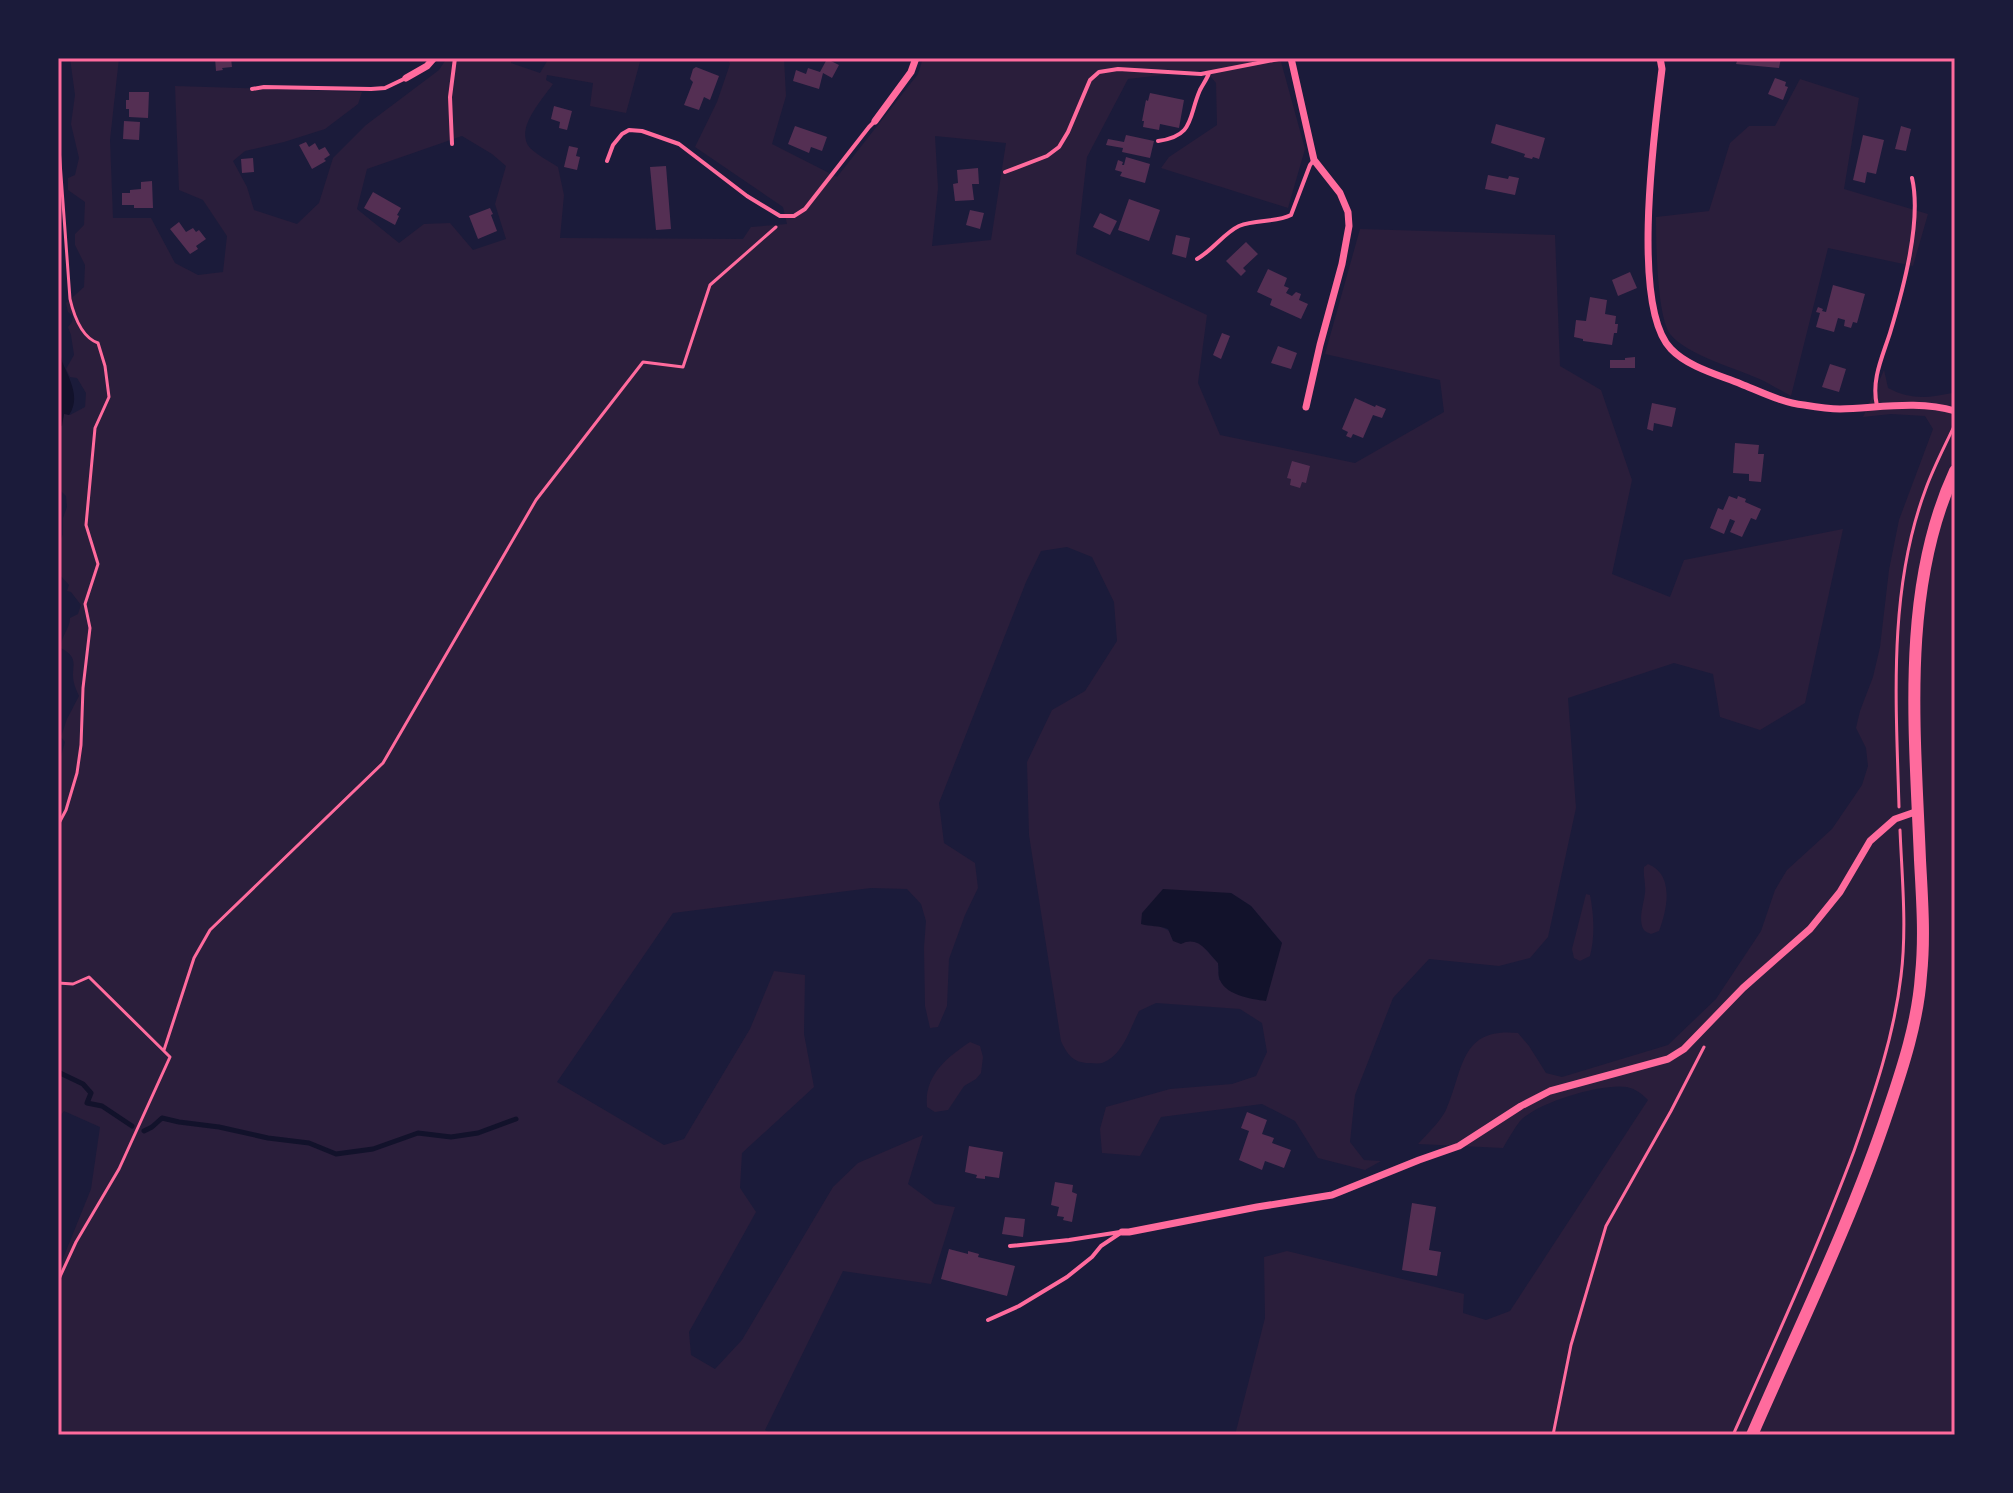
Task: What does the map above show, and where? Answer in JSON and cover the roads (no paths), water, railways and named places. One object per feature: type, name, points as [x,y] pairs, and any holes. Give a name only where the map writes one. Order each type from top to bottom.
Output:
[{"type":"main road","points":[[1752,1435],[1855,1204],[1899,1077],[1916,1011],[1923,930],[1916,753],[1918,613],[1928,552],[1940,506],[1955,471]]},
{"type":"street","points":[[406,78],[427,66],[434,58]]},
{"type":"street","points":[[875,121],[911,72],[916,58]]},
{"type":"street","points":[[1291,58],[1314,160],[1340,193],[1348,212],[1349,226],[1306,407]]},
{"type":"street","points":[[1660,58],[1662,69],[1647,225],[1652,301],[1663,339],[1672,351],[1690,363],[1798,405],[1838,409],[1933,406],[1955,411]]},
{"type":"street","points":[[1122,1232],[1317,1199],[1348,1190],[1459,1146],[1550,1091],[1668,1059],[1684,1049],[1743,988],[1810,929],[1840,892],[1870,841],[1899,816],[1918,811]]},
{"type":"lane","points":[[452,144],[450,97],[455,58]]},
{"type":"lane","points":[[1005,172],[1047,156],[1059,147],[1090,80],[1099,72],[1118,69],[1209,73],[1284,58]]},
{"type":"lane","points":[[1158,141],[1181,135],[1209,73]]},
{"type":"lane","points":[[252,89],[385,88],[406,78]]},
{"type":"lane","points":[[607,161],[613,145],[622,134],[634,130],[679,144],[747,196],[788,217],[805,209],[875,121]]},
{"type":"lane","points":[[1197,259],[1234,228],[1252,221],[1291,215],[1314,160]]},
{"type":"lane","points":[[1877,406],[1875,380],[1896,312],[1915,221],[1912,178]]},
{"type":"lane","points":[[1010,1246],[1122,1232]]},
{"type":"lane","points":[[988,1320],[1019,1306],[1067,1277],[1101,1246],[1122,1232]]},
{"type":"waterway","points":[[58,1072],[83,1084],[91,1093],[87,1103],[102,1106],[132,1126]]},
{"type":"waterway","points":[[144,1131],[162,1118],[309,1143],[336,1154],[373,1149],[418,1133],[451,1137],[478,1133],[516,1119]]}]
